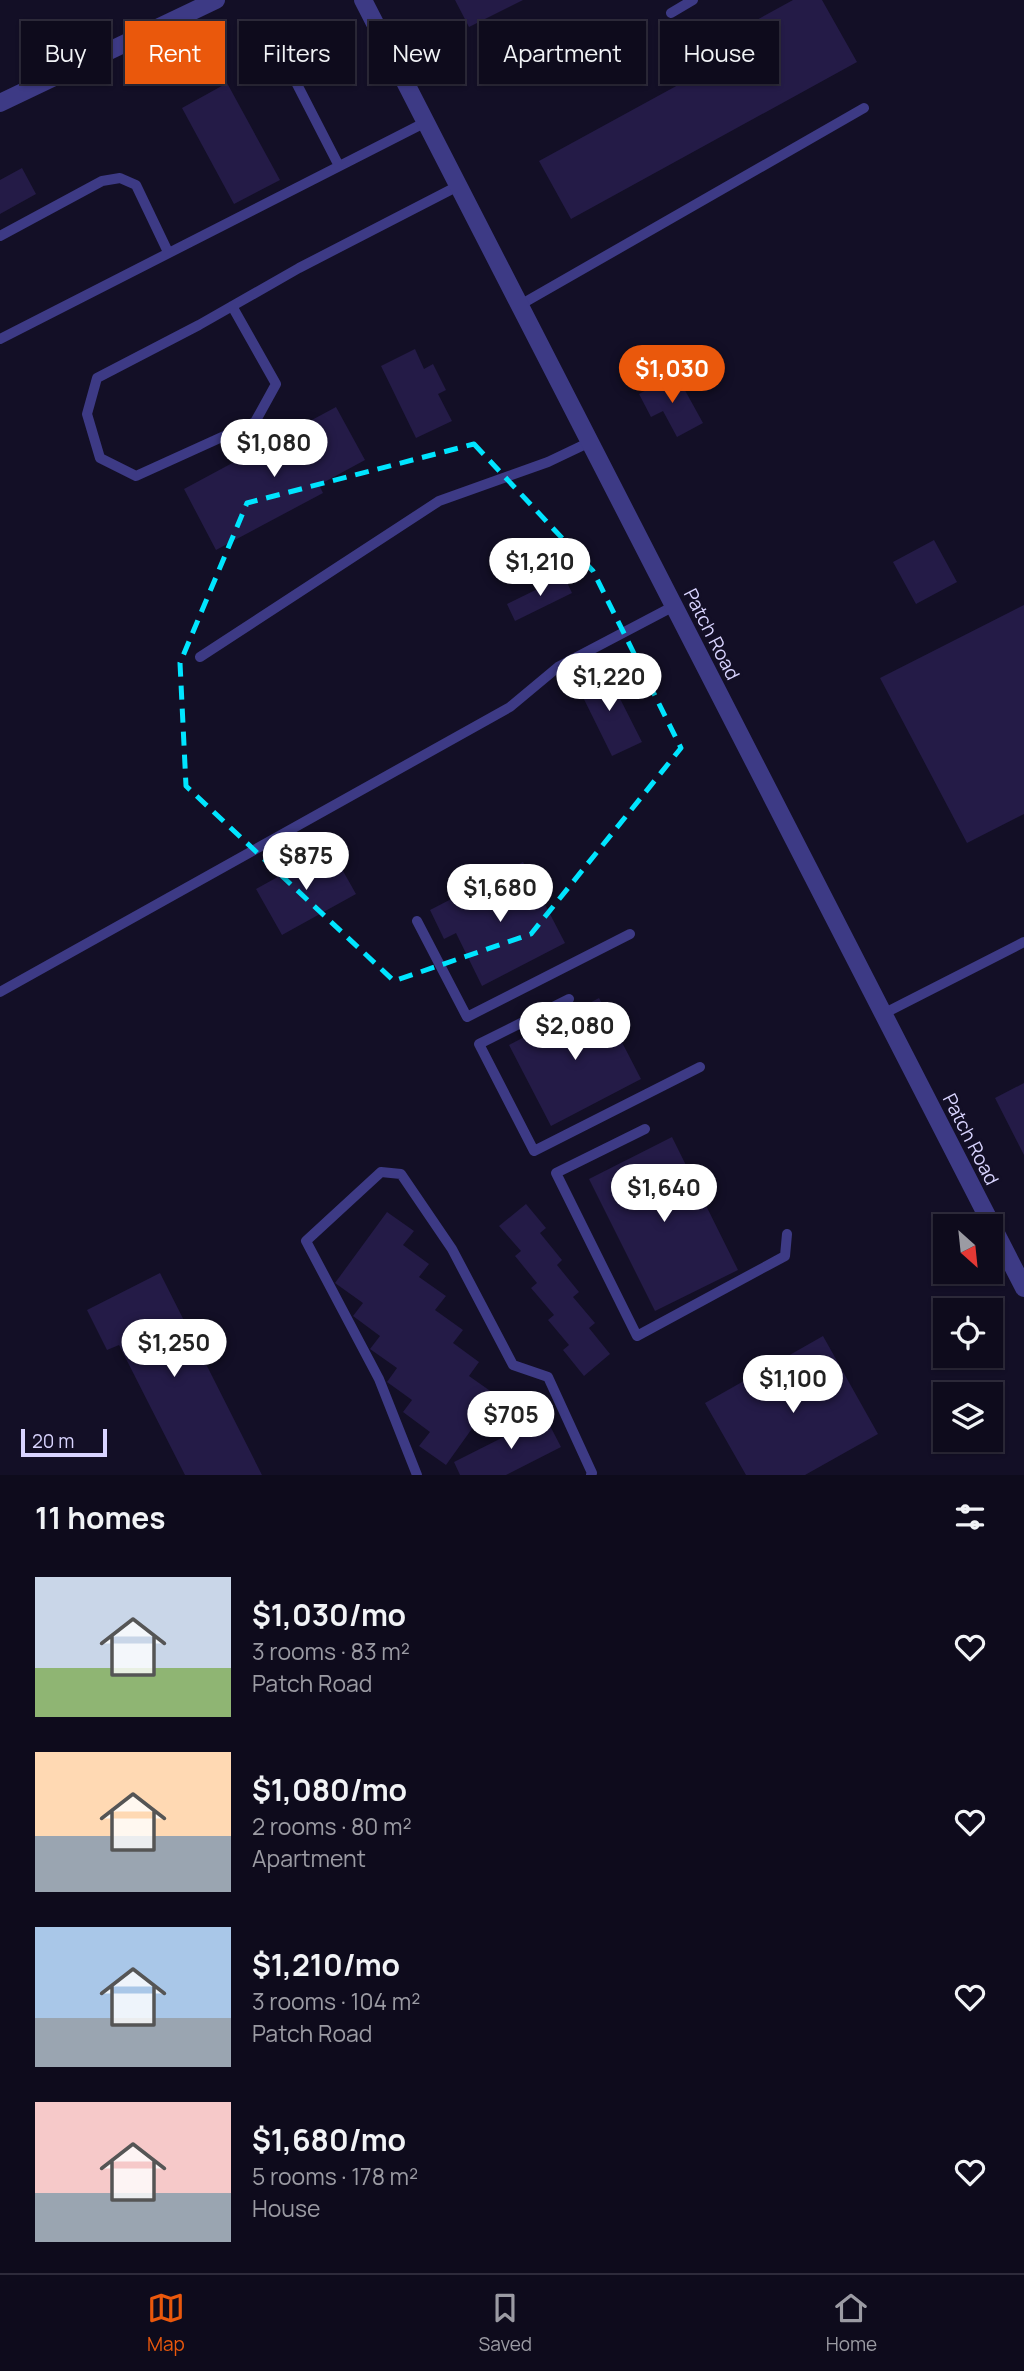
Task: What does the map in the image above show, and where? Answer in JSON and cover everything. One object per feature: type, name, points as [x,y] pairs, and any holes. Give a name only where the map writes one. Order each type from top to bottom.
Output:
[{"type":"street","points":[[0,103],[216,0]]},
{"type":"street","name":"Patch Road","points":[[363,0],[1024,1288]]},
{"type":"lane","points":[[671,13],[693,0]]},
{"type":"lane","points":[[297,84],[339,166]]},
{"type":"lane","points":[[520,305],[864,108]]},
{"type":"lane","points":[[0,339],[426,122]]},
{"type":"lane","points":[[0,236],[102,181],[120,178],[136,185],[169,252]]},
{"type":"lane","points":[[232,306],[276,384],[255,422],[136,476],[100,458],[87,414],[97,378],[299,268],[458,186]]},
{"type":"lane","points":[[200,657],[439,501],[548,462],[590,442]]},
{"type":"lane","points":[[0,992],[510,707],[558,667],[674,606]]},
{"type":"lane","points":[[417,921],[467,1017],[630,934]]},
{"type":"lane","points":[[883,1014],[1024,942]]},
{"type":"lane","points":[[569,999],[479,1044],[534,1151],[700,1068]]},
{"type":"lane","points":[[645,1129],[556,1173],[637,1336],[785,1256],[787,1234]]},
{"type":"lane","points":[[417,1475],[379,1379],[306,1241],[381,1171],[401,1174],[452,1249],[513,1365],[548,1377],[591,1475]]},
{"type":"highlighted area","points":[[474,444],[593,571],[681,748],[531,934],[394,981],[186,786],[180,663],[247,503]]},
{"type":"building","points":[[455,0],[523,0],[479,21],[469,27]]},
{"type":"building","points":[[793,0],[822,0],[857,62],[571,219],[539,161],[680,84],[779,84],[779,21],[755,21]]},
{"type":"building","points":[[227,83],[280,180],[234,204],[182,108]]},
{"type":"building","points":[[22,168],[36,194],[0,214],[0,180]]},
{"type":"building","points":[[415,349],[424,369],[433,364],[446,390],[438,394],[452,421],[416,438],[381,366]]},
{"type":"building","points":[[676,374],[703,423],[677,437],[663,411],[651,417],[639,394]]},
{"type":"building","points":[[336,407],[365,460],[319,485],[323,493],[216,550],[184,489]]},
{"type":"building","points":[[934,540],[957,582],[916,604],[893,562]]},
{"type":"building","points":[[564,576],[572,593],[515,621],[507,604]]},
{"type":"building","points":[[1024,605],[1024,814],[967,843],[880,678]]},
{"type":"building","points":[[605,669],[642,742],[612,756],[576,683]]},
{"type":"building","points":[[330,848],[356,894],[282,935],[256,889]]},
{"type":"building","points":[[523,862],[565,943],[482,986],[456,933],[444,939],[430,910]]},
{"type":"building","points":[[599,998],[641,1079],[551,1126],[509,1045]]},
{"type":"building","points":[[1024,1083],[1024,1155],[995,1098]]},
{"type":"building","points":[[672,1137],[738,1270],[655,1311],[589,1179]]},
{"type":"building","points":[[526,1204],[546,1228],[540,1233],[562,1260],[557,1265],[579,1292],[573,1297],[595,1323],[589,1328],[610,1354],[584,1376],[563,1350],[569,1345],[548,1320],[554,1315],[531,1288],[537,1283],[515,1256],[521,1251],[499,1226]]},
{"type":"building","points":[[387,1212],[414,1231],[403,1245],[429,1264],[419,1277],[446,1296],[435,1310],[463,1330],[453,1343],[479,1362],[469,1376],[496,1395],[446,1465],[419,1446],[430,1432],[403,1412],[412,1400],[387,1382],[397,1368],[370,1349],[380,1336],[353,1316],[363,1303],[335,1283]]},
{"type":"building","points":[[160,1273],[262,1475],[185,1475],[119,1345],[107,1350],[87,1310]]},
{"type":"building","points":[[823,1336],[878,1434],[805,1475],[746,1475],[705,1403]]},
{"type":"building","points":[[545,1416],[561,1447],[506,1475],[460,1475],[454,1462]]}]
